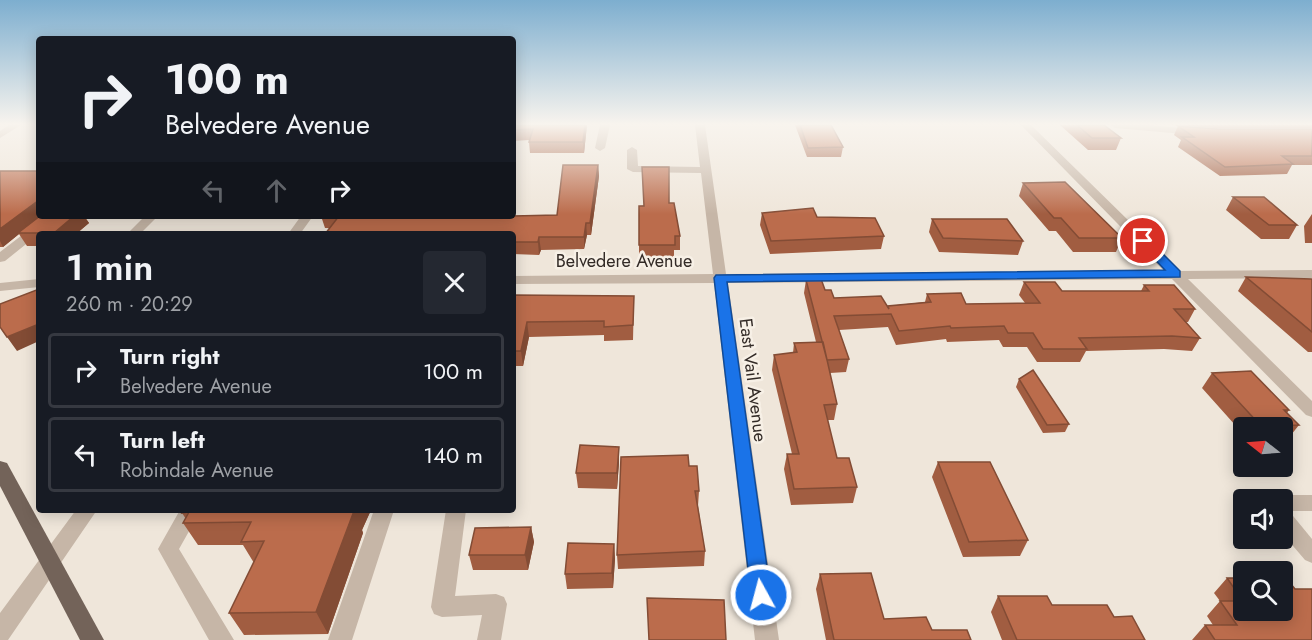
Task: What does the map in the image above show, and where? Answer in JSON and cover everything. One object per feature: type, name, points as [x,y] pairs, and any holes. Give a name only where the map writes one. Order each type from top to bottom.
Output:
[{"type":"main road","points":[[0,468],[92,640]]},
{"type":"street","points":[[632,155],[633,169],[706,170]]},
{"type":"street","name":"East Vail Avenue","points":[[704,155],[767,640]]},
{"type":"street","points":[[1056,155],[1312,411]]},
{"type":"street","points":[[0,258],[51,219]]},
{"type":"street","points":[[136,231],[149,219]]},
{"type":"street","name":"Belvedere Avenue","points":[[516,280],[1312,274]]},
{"type":"street","points":[[0,287],[36,283]]},
{"type":"street","points":[[1293,502],[1312,503]]},
{"type":"street","points":[[0,632],[85,513]]},
{"type":"street","points":[[189,513],[168,549],[222,640]]},
{"type":"street","points":[[340,640],[383,513]]},
{"type":"street","points":[[456,513],[442,607],[496,604],[489,640]]},
{"type":"street","points":[[1293,531],[1312,554]]},
{"type":"building","points":[[1208,155],[1312,155],[1282,156],[1293,164],[1225,167]]},
{"type":"building","points":[[563,165],[598,165],[590,223],[586,223],[584,237],[539,237],[538,242],[516,242],[516,231],[327,231],[337,219],[516,219],[516,216],[557,215]]},
{"type":"building","points":[[642,167],[669,167],[669,203],[674,203],[680,236],[675,236],[675,245],[639,245],[639,206],[644,206]]},
{"type":"building","points":[[0,171],[36,171],[36,202],[0,229]]},
{"type":"building","points":[[1065,182],[1122,238],[1079,238],[1061,218],[1054,218],[1023,183]]},
{"type":"building","points":[[1233,197],[1264,197],[1297,225],[1269,225]]},
{"type":"building","points":[[813,208],[817,217],[875,218],[884,236],[771,241],[762,213]]},
{"type":"building","points":[[36,219],[70,219],[56,231],[18,233]]},
{"type":"building","points":[[932,219],[1007,219],[1023,241],[943,238]]},
{"type":"building","points":[[820,276],[825,290],[831,290],[834,298],[881,296],[889,309],[888,306],[931,302],[927,294],[961,293],[966,304],[1040,303],[1024,282],[1055,282],[1062,291],[1149,291],[1144,285],[1174,285],[1195,309],[1174,309],[1200,338],[1172,336],[1079,338],[1087,349],[1043,349],[1033,333],[1008,333],[1004,326],[951,328],[950,326],[899,331],[891,314],[834,316],[849,359],[827,360],[806,280]]},
{"type":"building","points":[[1246,277],[1312,279],[1312,332]]},
{"type":"building","points":[[36,290],[36,325],[7,337],[0,327],[0,304]]},
{"type":"building","points":[[516,295],[634,296],[633,325],[604,327],[604,321],[527,322],[521,351],[516,351]]},
{"type":"building","points":[[823,342],[837,404],[824,405],[837,458],[849,458],[857,487],[794,489],[787,454],[799,454],[774,355],[797,352],[794,343]]},
{"type":"building","points":[[1033,370],[1069,424],[1047,425],[1019,379]]},
{"type":"building","points":[[1251,371],[1289,410],[1284,410],[1291,417],[1253,417],[1212,373]]},
{"type":"building","points":[[580,445],[619,447],[617,473],[576,473]]},
{"type":"building","points":[[688,455],[689,466],[697,466],[699,491],[695,491],[705,551],[617,555],[621,457]]},
{"type":"building","points":[[938,462],[990,462],[1028,540],[969,542]]},
{"type":"building","points":[[188,513],[353,513],[316,612],[229,613],[264,541],[241,542],[251,522],[183,523]]},
{"type":"building","points":[[531,527],[525,555],[469,555],[475,528]]},
{"type":"building","points":[[568,543],[614,544],[612,573],[565,574]]},
{"type":"building","points":[[871,573],[884,619],[926,617],[932,630],[967,630],[971,640],[834,640],[820,574]]},
{"type":"building","points":[[1227,578],[1233,578],[1233,587]]},
{"type":"building","points":[[1293,587],[1295,589],[1312,589],[1312,640],[1215,640],[1205,625],[1237,625],[1234,621],[1293,621]]},
{"type":"building","points":[[998,596],[1047,596],[1052,605],[1107,605],[1114,617],[1132,616],[1145,640],[1017,640]]},
{"type":"building","points":[[647,598],[724,600],[726,640],[649,640]]},
{"type":"building","points":[[1220,601],[1233,601],[1233,619]]},
{"type":"route","points":[[761,595],[720,278],[1176,274],[1143,241]]}]
